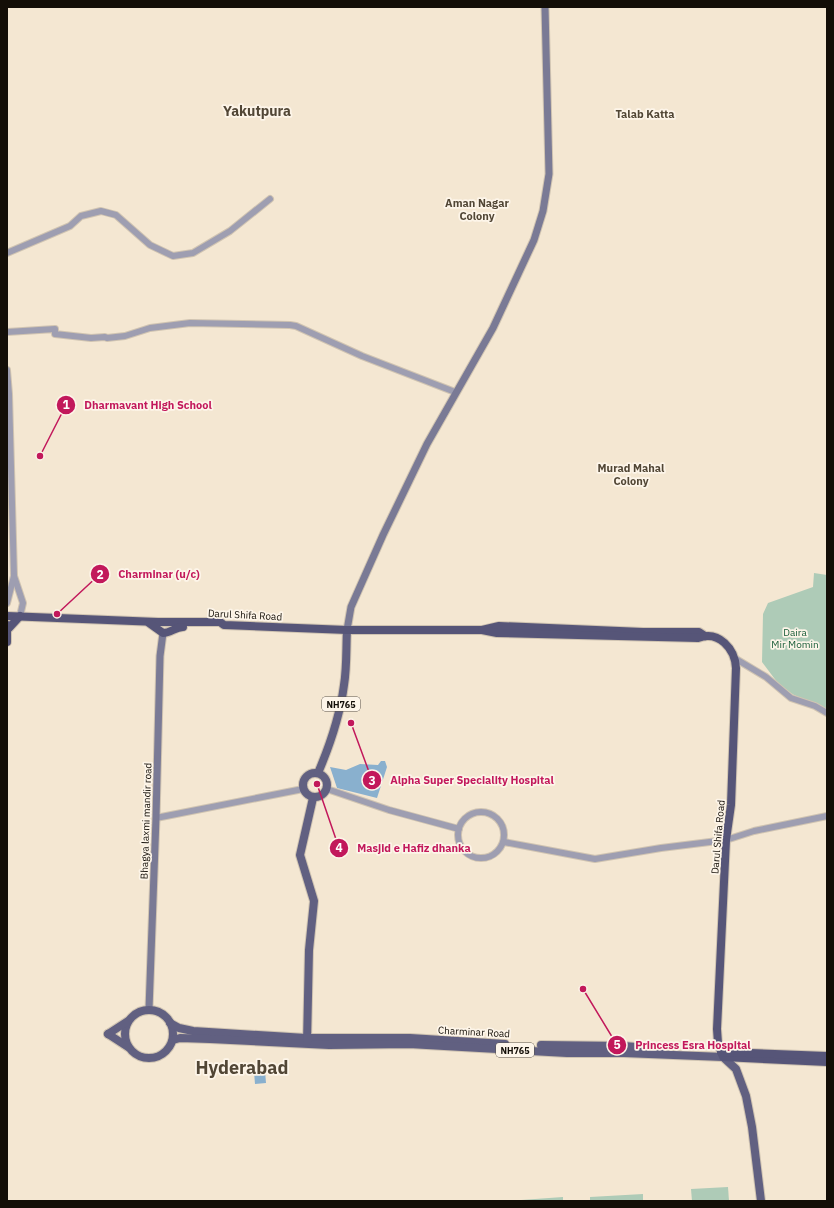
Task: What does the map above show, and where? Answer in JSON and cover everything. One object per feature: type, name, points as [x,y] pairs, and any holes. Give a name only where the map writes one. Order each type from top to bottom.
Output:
[{"type":"highway","name":"Darul Shifa Road","points":[[7,616],[146,622],[220,622],[224,625],[347,630],[482,630],[497,633],[514,630],[680,635],[698,638],[712,636],[725,643],[736,659],[731,805],[726,840],[717,1029],[718,1043],[722,1055]]},
{"type":"highway","points":[[7,642],[7,627],[20,616]]},
{"type":"highway","points":[[146,622],[160,631],[168,633],[177,627],[224,625]]},
{"type":"highway","name":"Charminar Road","points":[[722,1055],[827,1056]]},
{"type":"highway","name":"Charminar Road","points":[[722,1055],[827,1062]]},
{"type":"main road","points":[[347,630],[351,607],[383,535],[427,444],[455,392],[493,328],[534,240],[543,211],[549,174],[545,7]]},
{"type":"main road","name":"NH765","points":[[318,773],[328,749],[339,714],[345,684],[347,630]]},
{"type":"main road","name":"Bhagya laxmi mandir road","points":[[149,1009],[156,818],[160,631]]},
{"type":"main road","points":[[318,773],[325,778],[327,789],[323,795],[313,798],[305,793],[303,789],[304,779],[307,776],[318,773]]},
{"type":"main road","points":[[306,1041],[309,950],[314,901],[300,855],[313,798]]},
{"type":"main road","points":[[149,1009],[157,1011],[166,1016],[173,1029],[173,1040],[164,1053],[157,1057],[149,1058],[137,1055],[108,1034],[128,1021],[136,1013],[149,1009]]},
{"type":"main road","points":[[128,1021],[125,1036],[130,1049]]},
{"type":"main road","name":"Charminar Road","points":[[170,1024],[179,1028],[193,1031],[306,1041]]},
{"type":"main road","name":"Charminar Road","points":[[173,1040],[180,1038],[306,1041],[409,1044],[567,1053],[722,1055]]},
{"type":"main road","points":[[722,1055],[730,1065],[736,1069],[746,1096],[752,1127],[761,1201]]},
{"type":"main road","points":[[730,1065],[731,1072],[742,1098],[756,1201]]},
{"type":"street","points":[[7,253],[70,226],[81,216],[101,211],[116,215],[150,245],[174,256],[193,253],[230,231],[270,199]]},
{"type":"street","points":[[7,332],[55,329],[55,334],[77,338],[107,338],[125,336],[150,328],[190,323],[290,325],[296,326],[362,356],[455,392]]},
{"type":"street","points":[[7,370],[14,576],[7,602]]},
{"type":"street","points":[[14,576],[23,603],[20,616]]},
{"type":"street","points":[[736,659],[766,677],[791,698],[815,706],[827,713]]},
{"type":"street","points":[[156,818],[303,789]]},
{"type":"street","points":[[327,789],[389,810],[459,829]]},
{"type":"street","points":[[474,813],[489,813],[496,817],[501,823],[504,829],[504,842],[491,857],[472,857],[466,853],[459,842],[459,829],[462,822],[474,813]]},
{"type":"street","points":[[504,842],[595,859],[661,848],[726,840],[754,832],[827,816]]},
{"type":"green space","name":"Daira Mir Momin","points":[[814,573],[827,575],[827,709],[794,695],[780,686],[762,662],[763,614],[768,603],[813,587]]},
{"type":"green space","points":[[728,1187],[729,1201],[692,1201],[691,1189]]},
{"type":"green space","points":[[643,1194],[643,1201],[590,1201],[590,1197]]},
{"type":"green space","points":[[563,1197],[563,1201],[521,1201],[521,1200]]},
{"type":"water","points":[[381,761],[385,761],[387,767],[377,798],[337,788],[330,767],[346,770],[360,764],[378,765]]},
{"type":"water","points":[[265,1071],[266,1083],[255,1084],[254,1072]]},
{"type":"place","name":"Dharmavant High School","points":[[40,456]]},
{"type":"place","name":"Charminar (u/c)","points":[[57,614]]},
{"type":"place","name":"Alpha Super Speciality Hospital","points":[[351,723]]},
{"type":"place","name":"Masjid e Hafiz dhanka","points":[[317,784]]},
{"type":"place","name":"Princess Esra Hospital","points":[[583,989]]},
{"type":"district","name":"Yakutpura","points":[[257,111]]},
{"type":"district","name":"Talab Katta","points":[[645,114]]},
{"type":"district","name":"Aman Nagar Colony","points":[[477,209]]},
{"type":"district","name":"Murad Mahal Colony","points":[[631,474]]},
{"type":"district","name":"Hyderabad","points":[[242,1067]]}]
